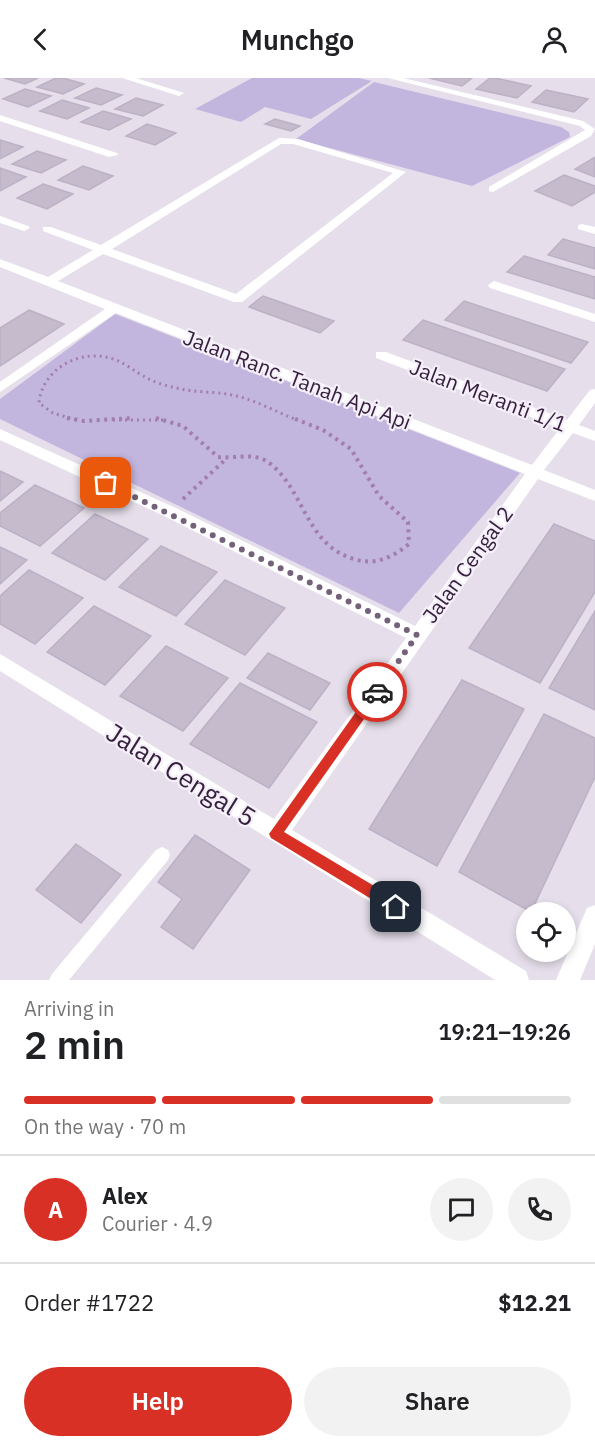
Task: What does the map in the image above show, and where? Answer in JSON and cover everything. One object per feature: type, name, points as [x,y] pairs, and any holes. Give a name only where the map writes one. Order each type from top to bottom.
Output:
[{"type":"street","points":[[126,78],[179,93]]},
{"type":"street","points":[[392,78],[583,124],[590,129],[588,134],[493,189]]},
{"type":"street","points":[[0,118],[113,155]]},
{"type":"street","points":[[47,230],[103,249],[238,299],[401,172],[294,141],[279,141],[103,249],[49,282]]},
{"type":"street","points":[[0,219],[24,228]]},
{"type":"street","points":[[582,227],[595,231]]},
{"type":"street","name":"Jalan Ranc. Tanah Api Api","points":[[0,263],[595,496]]},
{"type":"street","points":[[494,285],[595,318]]},
{"type":"street","points":[[0,388],[114,308]]},
{"type":"street","name":"Jalan Meranti 1/1","points":[[381,355],[595,436]]},
{"type":"street","name":"Jalan Cengal 2","points":[[276,834],[417,635],[595,393]]},
{"type":"street","points":[[0,434],[170,512],[417,635]]},
{"type":"street","name":"Jalan Cengal 5","points":[[0,662],[276,834],[518,980]]},
{"type":"street","points":[[568,980],[595,916]]},
{"type":"lane","points":[[58,980],[162,855]]},
{"type":"path","points":[[170,512],[226,458],[252,456],[267,461],[286,482],[313,530],[328,548],[350,560],[372,563],[394,556],[409,544],[408,522],[379,496],[351,449],[323,430],[234,395],[180,389],[150,380],[112,358],[98,356],[81,357],[52,369],[39,391],[39,403],[50,413],[72,420],[170,420],[187,430],[218,456],[226,458]]},
{"type":"shaded area","points":[[252,78],[359,78],[372,81],[311,119],[265,107],[241,122],[195,109]]},
{"type":"shaded area","points":[[374,82],[561,127],[569,132],[570,137],[472,186],[296,139]]},
{"type":"shaded area","points":[[115,314],[520,473],[399,613],[0,419],[0,399]]},
{"type":"building","points":[[4,78],[38,78],[25,84]]},
{"type":"building","points":[[56,78],[84,84],[63,94],[37,87]]},
{"type":"building","points":[[429,78],[472,78],[462,86]]},
{"type":"building","points":[[490,78],[531,86],[517,98],[476,89]]},
{"type":"building","points":[[96,88],[122,95],[101,105],[75,98]]},
{"type":"building","points":[[25,89],[51,96],[28,107],[3,99]]},
{"type":"building","points":[[546,90],[588,99],[574,112],[532,102]]},
{"type":"building","points":[[136,98],[163,105],[143,116],[115,109]]},
{"type":"building","points":[[62,100],[89,108],[67,119],[40,111]]},
{"type":"building","points":[[103,111],[131,119],[109,130],[81,122]]},
{"type":"building","points":[[275,119],[300,126],[291,131],[265,124]]},
{"type":"building","points":[[147,124],[176,133],[155,145],[126,136]]},
{"type":"building","points":[[0,140],[23,147],[0,159]]},
{"type":"building","points":[[37,151],[66,160],[41,173],[12,164]]},
{"type":"building","points":[[595,157],[595,177],[575,169]]},
{"type":"building","points":[[83,166],[113,176],[89,190],[58,180]]},
{"type":"building","points":[[0,168],[26,177],[0,191]]},
{"type":"building","points":[[564,175],[595,186],[595,192],[572,206],[535,191]]},
{"type":"building","points":[[43,184],[73,194],[47,209],[17,198]]},
{"type":"building","points":[[563,239],[595,248],[595,269],[548,255]]},
{"type":"building","points":[[524,256],[595,277],[595,299],[507,272]]},
{"type":"building","points":[[263,296],[334,321],[320,333],[249,307]]},
{"type":"building","points":[[464,301],[588,342],[571,363],[445,320]]},
{"type":"building","points":[[29,310],[64,324],[0,366],[0,328]]},
{"type":"building","points":[[423,320],[565,369],[547,391],[403,340]]},
{"type":"building","points":[[0,471],[23,482],[0,501]]},
{"type":"building","points":[[35,485],[84,508],[40,546],[0,526],[0,513]]},
{"type":"building","points":[[95,514],[148,539],[105,580],[52,553]]},
{"type":"building","points":[[554,524],[595,541],[595,592],[540,683],[469,648]]},
{"type":"building","points":[[161,546],[217,572],[176,616],[119,587]]},
{"type":"building","points":[[0,547],[27,560],[0,584]]},
{"type":"building","points":[[29,570],[83,598],[35,644],[0,624],[0,596]]},
{"type":"building","points":[[225,580],[285,608],[245,655],[185,624]]},
{"type":"building","points":[[94,606],[151,636],[105,685],[47,652]]},
{"type":"building","points":[[595,611],[595,710],[549,688]]},
{"type":"building","points":[[166,646],[228,678],[183,731],[120,696]]},
{"type":"building","points":[[268,653],[330,683],[310,710],[247,678]]},
{"type":"building","points":[[462,680],[524,709],[437,866],[369,829]]},
{"type":"building","points":[[240,683],[317,722],[269,788],[190,744]]},
{"type":"building","points":[[544,714],[595,738],[595,777],[536,902],[516,904],[459,872]]},
{"type":"building","points":[[195,835],[250,870],[193,949],[161,927],[182,899],[158,882]]},
{"type":"building","points":[[76,844],[121,875],[81,923],[36,890]]},
{"type":"way so far","points":[[106,483],[170,512],[417,635],[377,692]]},
{"type":"route","points":[[377,692],[276,834],[396,907]]}]
